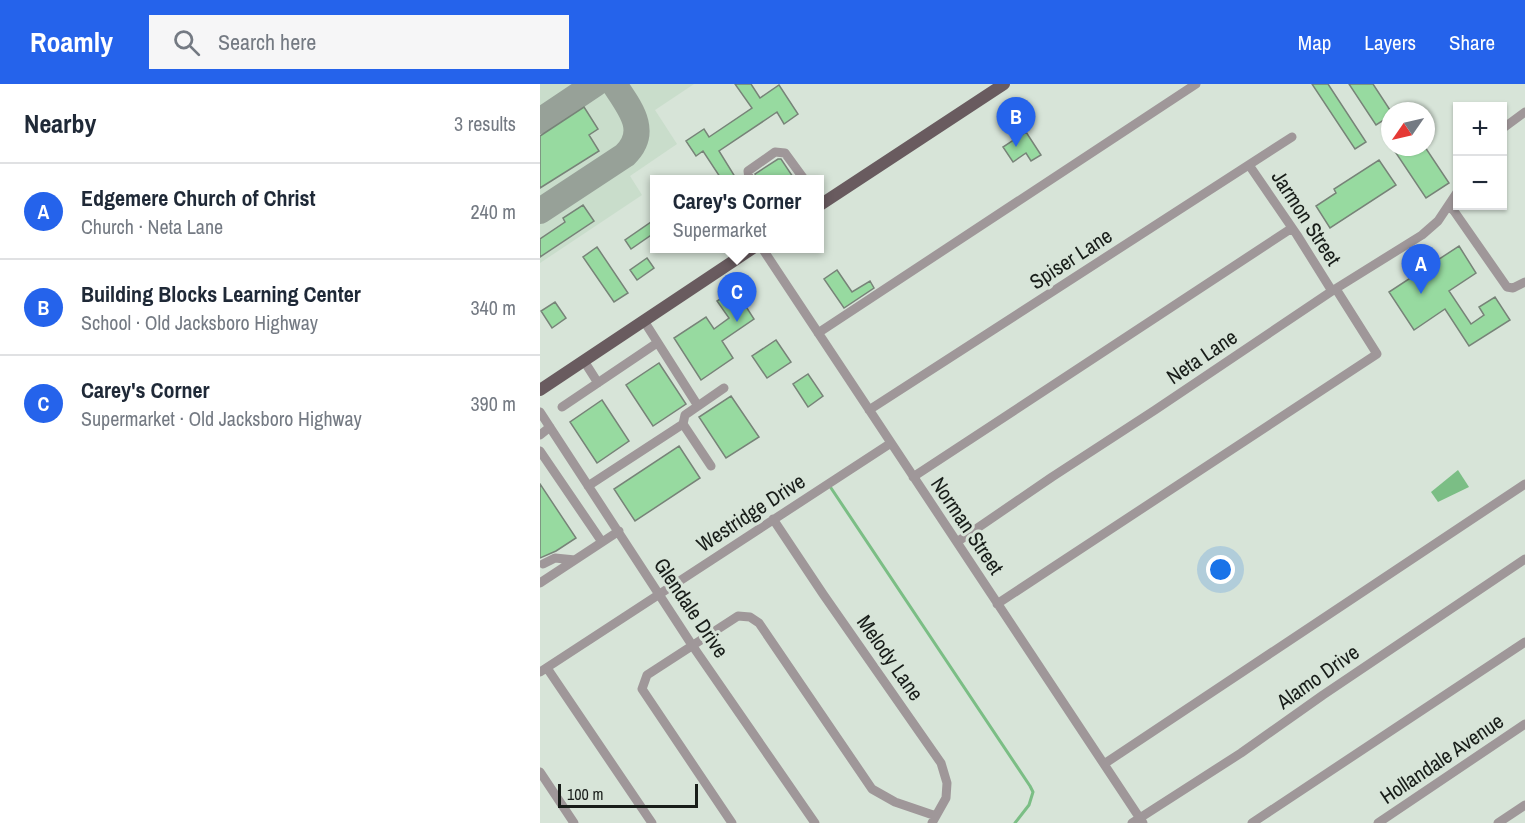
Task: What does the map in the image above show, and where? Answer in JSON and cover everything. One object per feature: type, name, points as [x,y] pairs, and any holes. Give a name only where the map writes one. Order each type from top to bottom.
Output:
[{"type":"main road","points":[[824,201],[1004,84]]},
{"type":"main road","points":[[540,390],[747,253]]},
{"type":"street","points":[[818,333],[1196,84]]},
{"type":"street","points":[[1507,126],[1525,112]]},
{"type":"street","name":"Spiser Lane","points":[[869,410],[1292,137]]},
{"type":"street","points":[[748,175],[748,171],[775,152],[785,153],[800,175]]},
{"type":"street","name":"Jarmon Street","points":[[997,604],[1377,354],[1249,165]]},
{"type":"street","name":"Neta Lane","points":[[957,542],[1334,290],[1422,235],[1438,221],[1453,199]]},
{"type":"street","points":[[1449,206],[1507,287],[1514,288],[1525,282]]},
{"type":"street","points":[[913,477],[1292,228]]},
{"type":"street","name":"Norman Street","points":[[765,253],[1104,764],[1138,822]]},
{"type":"street","points":[[644,321],[698,406]]},
{"type":"street","points":[[562,406],[657,343]]},
{"type":"street","points":[[584,361],[598,382]]},
{"type":"street","points":[[588,486],[683,424],[685,415],[724,388]]},
{"type":"street","name":"Glendale Drive","points":[[540,411],[692,645],[815,823]]},
{"type":"street","points":[[683,424],[711,466]]},
{"type":"street","points":[[540,435],[550,427]]},
{"type":"street","name":"Westridge Drive","points":[[543,670],[891,443]]},
{"type":"street","points":[[540,450],[602,542]]},
{"type":"street","points":[[1104,764],[1525,484]]},
{"type":"street","name":"Melody Lane","points":[[773,519],[941,763],[947,783],[946,798],[934,820]]},
{"type":"street","points":[[540,583],[619,531]]},
{"type":"street","points":[[543,564],[555,558],[574,560]]},
{"type":"street","name":"Alamo Drive","points":[[1138,822],[1241,753],[1342,681],[1525,560]]},
{"type":"street","points":[[732,823],[642,689],[647,675],[738,616],[750,617],[759,624],[872,789],[934,820]]},
{"type":"street","points":[[1252,823],[1525,642]]},
{"type":"street","points":[[543,670],[652,823]]},
{"type":"street","name":"Hollandale Avenue","points":[[1378,823],[1525,724]]},
{"type":"street","points":[[540,772],[574,823]]},
{"type":"street","points":[[1498,823],[1525,805]]},
{"type":"shaded area","points":[[540,84],[694,84],[655,110],[677,144],[630,176],[642,195],[540,263]]},
{"type":"shaded area","points":[[1458,470],[1469,487],[1438,502],[1431,492]]},
{"type":"building","points":[[735,84],[751,84],[760,98],[779,85],[798,114],[784,124],[777,112],[719,151],[734,175],[719,175],[703,151],[696,156],[686,141],[704,129],[709,137],[752,108]]},
{"type":"building","points":[[1312,84],[1328,84],[1366,142],[1355,149]]},
{"type":"building","points":[[1349,84],[1373,84],[1385,102],[1381,102],[1381,122],[1376,125]]},
{"type":"building","points":[[584,107],[598,129],[589,135],[599,151],[540,188],[540,136]]},
{"type":"building","points":[[1026,132],[1041,155],[1031,161],[1026,153],[1013,162],[1003,147]]},
{"type":"building","points":[[1398,156],[1431,156],[1449,183],[1426,198]]},
{"type":"building","points":[[781,159],[792,175],[756,175]]},
{"type":"building","points":[[1379,160],[1396,185],[1330,228],[1316,206],[1336,193],[1334,189]]},
{"type":"building","points":[[583,205],[594,221],[540,257],[540,239],[565,222],[563,218]]},
{"type":"building","points":[[650,223],[650,236],[631,249],[625,240]]},
{"type":"building","points":[[1459,246],[1476,273],[1449,291],[1471,324],[1484,315],[1479,307],[1495,297],[1510,320],[1469,346],[1445,309],[1414,330],[1389,292],[1412,277],[1409,272],[1415,268],[1418,273]]},
{"type":"building","points":[[597,247],[628,293],[614,302],[583,257]]},
{"type":"building","points":[[647,258],[654,268],[637,280],[630,270]]},
{"type":"building","points":[[837,270],[852,292],[870,281],[874,288],[844,308],[824,279]]},
{"type":"building","points":[[748,282],[755,294],[743,302],[754,319],[722,341],[733,358],[701,380],[674,338],[706,317],[714,329],[729,318],[717,301]]},
{"type":"building","points":[[555,302],[566,318],[552,328],[541,311]]},
{"type":"building","points":[[776,340],[791,362],[767,378],[752,356]]},
{"type":"building","points":[[659,363],[686,404],[653,426],[626,385]]},
{"type":"building","points":[[808,374],[823,396],[808,407],[793,384]]},
{"type":"building","points":[[731,396],[759,437],[726,458],[699,417]]},
{"type":"building","points":[[602,400],[629,441],[597,463],[570,422]]},
{"type":"building","points":[[679,446],[700,478],[635,521],[614,489]]},
{"type":"building","points":[[540,484],[576,538],[540,558]]},
{"type":"waterway","points":[[829,485],[1030,786],[1033,792],[1029,805],[1015,823]]},
{"type":"taxiway","points":[[540,121],[595,84]]},
{"type":"taxiway","points":[[540,211],[625,155],[632,146],[636,137],[634,119],[626,101],[614,84]]},
{"type":"place","name":"Building Blocks Learning Center","points":[[1016,147]]},
{"type":"place","name":"Edgemere Church of Christ","points":[[1421,294]]},
{"type":"place","name":"Carey's Corner","points":[[737,322]]}]
